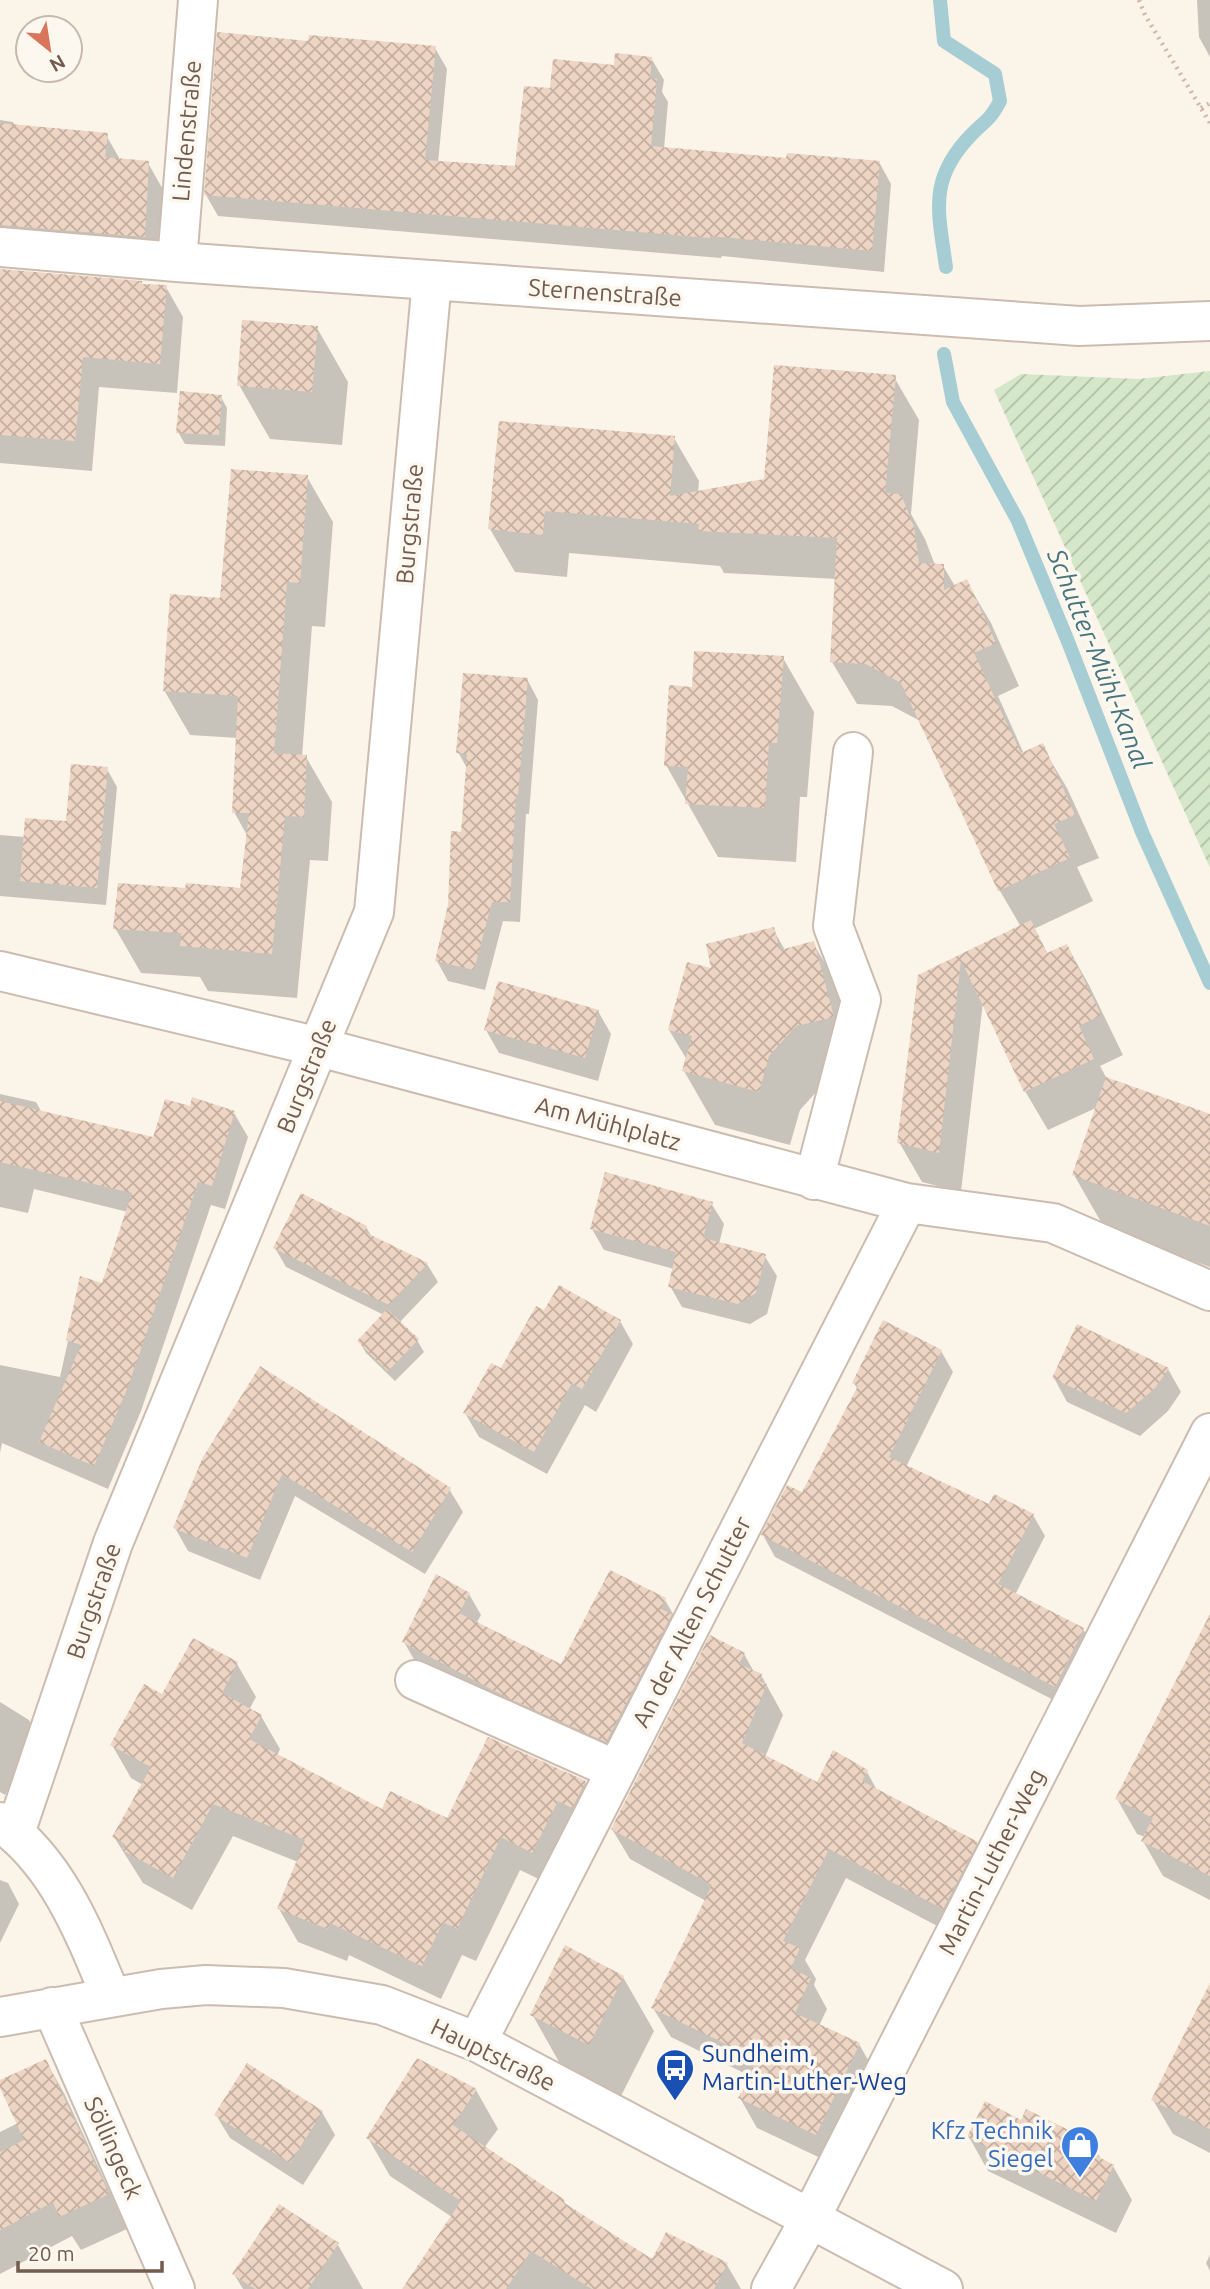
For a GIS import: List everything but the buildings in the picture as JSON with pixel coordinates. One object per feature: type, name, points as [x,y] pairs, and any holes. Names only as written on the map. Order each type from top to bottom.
[{"type":"street","name":"Lindenstraße","points":[[177,262],[198,0]]},
{"type":"street","name":"Sternenstraße","points":[[0,247],[432,281],[1079,326],[1210,321]]},
{"type":"street","name":"Burgstraße","points":[[8,1827],[113,1543],[374,912],[432,281]]},
{"type":"street","points":[[814,1180],[861,1000],[833,926],[853,752]]},
{"type":"street","name":"Am Mühlplatz","points":[[0,971],[319,1047],[907,1203],[1053,1223],[1210,1291]]},
{"type":"street","name":"An der Alten Schutter","points":[[477,2042],[907,1203]]},
{"type":"street","name":"Martin-Luther-Weg","points":[[771,2289],[810,2219],[1210,1433]]},
{"type":"street","points":[[415,1680],[616,1770]]},
{"type":"street","points":[[8,1827],[52,1877],[78,1920],[111,1997]]},
{"type":"street","name":"Hauptstraße","points":[[0,2017],[161,1989],[206,1985],[284,1988],[382,2005],[477,2042],[943,2289]]},
{"type":"street","name":"Söllingeck","points":[[52,2007],[175,2289]]},
{"type":"path","points":[[1139,0],[1145,15],[1210,123]]},
{"type":"path","points":[[1201,108],[1210,103]]},
{"type":"green space","points":[[1210,371],[1210,868],[994,390],[1021,374],[1139,379]]},
{"type":"waterway","name":"Schutter-Mühl-Kanal","points":[[940,0],[944,41],[995,74],[1000,101],[990,116],[958,150],[942,181],[939,212],[946,267]]},
{"type":"waterway","name":"Schutter-Mühl-Kanal","points":[[944,354],[953,402],[1018,521],[1142,832],[1210,983]]},
{"type":"place","name":"Sundheim, Martin-Luther-Weg","points":[[675,2102]]},
{"type":"place","name":"Kfz Technik Siegel","points":[[1080,2179]]}]
